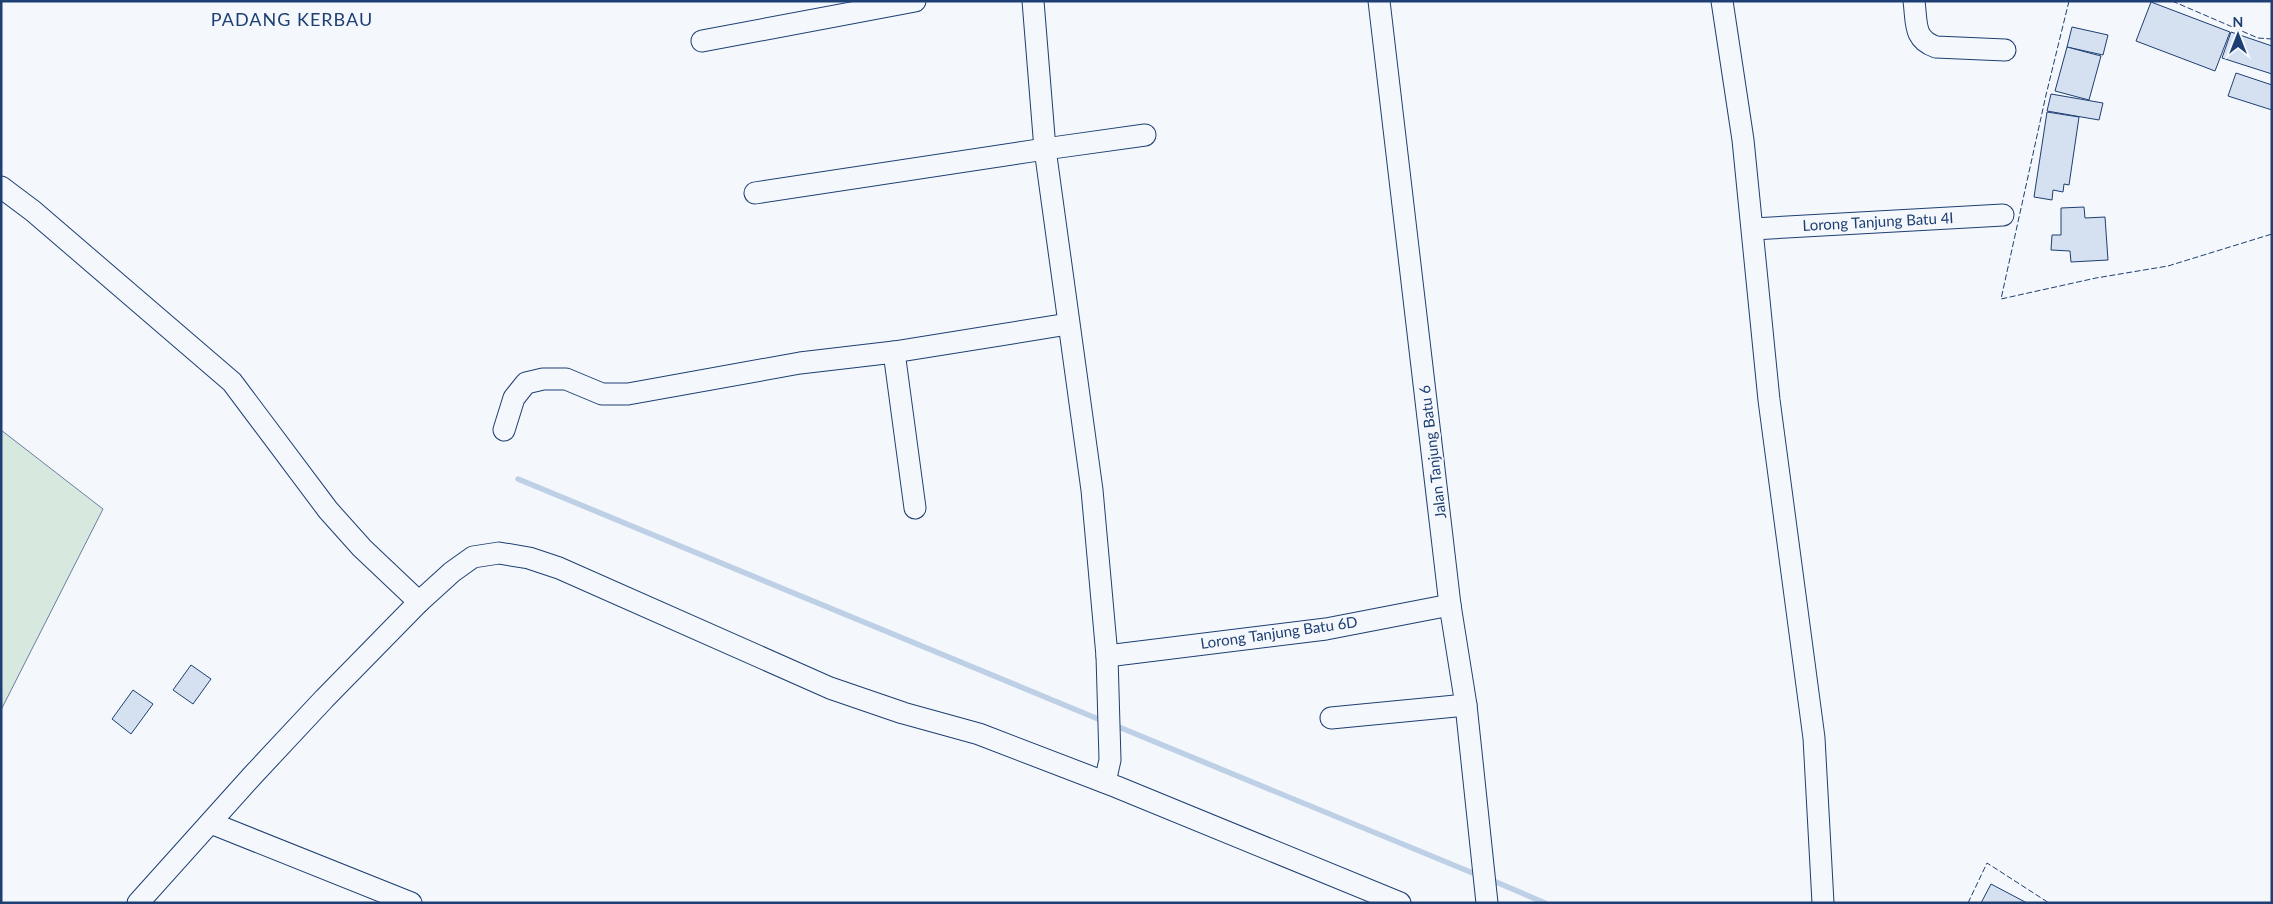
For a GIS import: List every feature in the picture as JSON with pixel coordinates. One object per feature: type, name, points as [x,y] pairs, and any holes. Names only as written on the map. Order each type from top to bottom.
[{"type":"street","points":[[702,41],[915,1]]},
{"type":"street","points":[[1033,1],[1045,149],[1092,490],[1107,656],[1110,760],[1105,782]]},
{"type":"street","name":"Jalan Tanjung Batu 6","points":[[1379,1],[1450,605],[1466,705],[1487,903]]},
{"type":"street","points":[[1722,1],[1743,140],[1769,400],[1814,738],[1823,903]]},
{"type":"street","points":[[1914,1],[1919,36],[1926,43],[1936,47],[2005,50]]},
{"type":"street","points":[[756,193],[1045,149],[1145,136]]},
{"type":"street","points":[[1,187],[33,211],[232,382],[328,510],[362,548],[419,602]]},
{"type":"street","name":"Lorong Tanjung Batu 4I","points":[[1753,229],[2003,214]]},
{"type":"street","points":[[504,430],[514,398],[526,383],[542,379],[566,379],[602,394],[628,394],[800,363],[894,352],[1068,324]]},
{"type":"street","points":[[894,352],[915,508]]},
{"type":"street","points":[[138,903],[253,775],[419,602],[452,572],[473,557],[499,553],[529,558],[581,577],[830,688],[903,713],[979,734],[1105,782],[1400,903]]},
{"type":"street","name":"Lorong Tanjung Batu 6D","points":[[1107,656],[1326,629],[1450,605]]},
{"type":"street","points":[[1331,718],[1466,705]]},
{"type":"street","points":[[211,823],[411,903]]},
{"type":"shaded area","points":[[1,430],[103,509],[1,710]]},
{"type":"building","points":[[2151,2],[2230,32],[2215,71],[2136,41]]},
{"type":"building","points":[[2072,27],[2108,35],[2103,55],[2067,47]]},
{"type":"building","points":[[2231,32],[2272,46],[2272,74],[2222,58]]},
{"type":"building","points":[[2067,47],[2101,56],[2089,100],[2055,91]]},
{"type":"building","points":[[2236,73],[2272,85],[2272,110],[2228,96]]},
{"type":"building","points":[[2051,94],[2103,103],[2099,120],[2047,111]]},
{"type":"building","points":[[2047,112],[2079,117],[2069,185],[2064,184],[2063,192],[2053,190],[2052,200],[2034,197]]},
{"type":"building","points":[[2084,207],[2085,218],[2105,217],[2108,260],[2071,262],[2070,251],[2051,250],[2052,235],[2061,235],[2061,208]]},
{"type":"building","points":[[191,665],[211,679],[193,704],[173,690]]},
{"type":"building","points":[[133,690],[153,704],[131,734],[112,719]]},
{"type":"building","points":[[1991,884],[2027,903],[1981,903]]},
{"type":"waterway","points":[[518,479],[1103,721]]},
{"type":"waterway","points":[[1114,725],[1480,876]]},
{"type":"waterway","points":[[1489,879],[1545,903]]},
{"type":"fence","points":[[2069,1],[2046,95],[2001,299],[2096,278],[2168,266],[2272,234]]},
{"type":"fence","points":[[2172,1],[2258,38],[2272,39]]},
{"type":"fence","points":[[1968,903],[1987,863],[2049,903]]},
{"type":"district","name":"PADANG KERBAU","points":[[292,20]]}]
